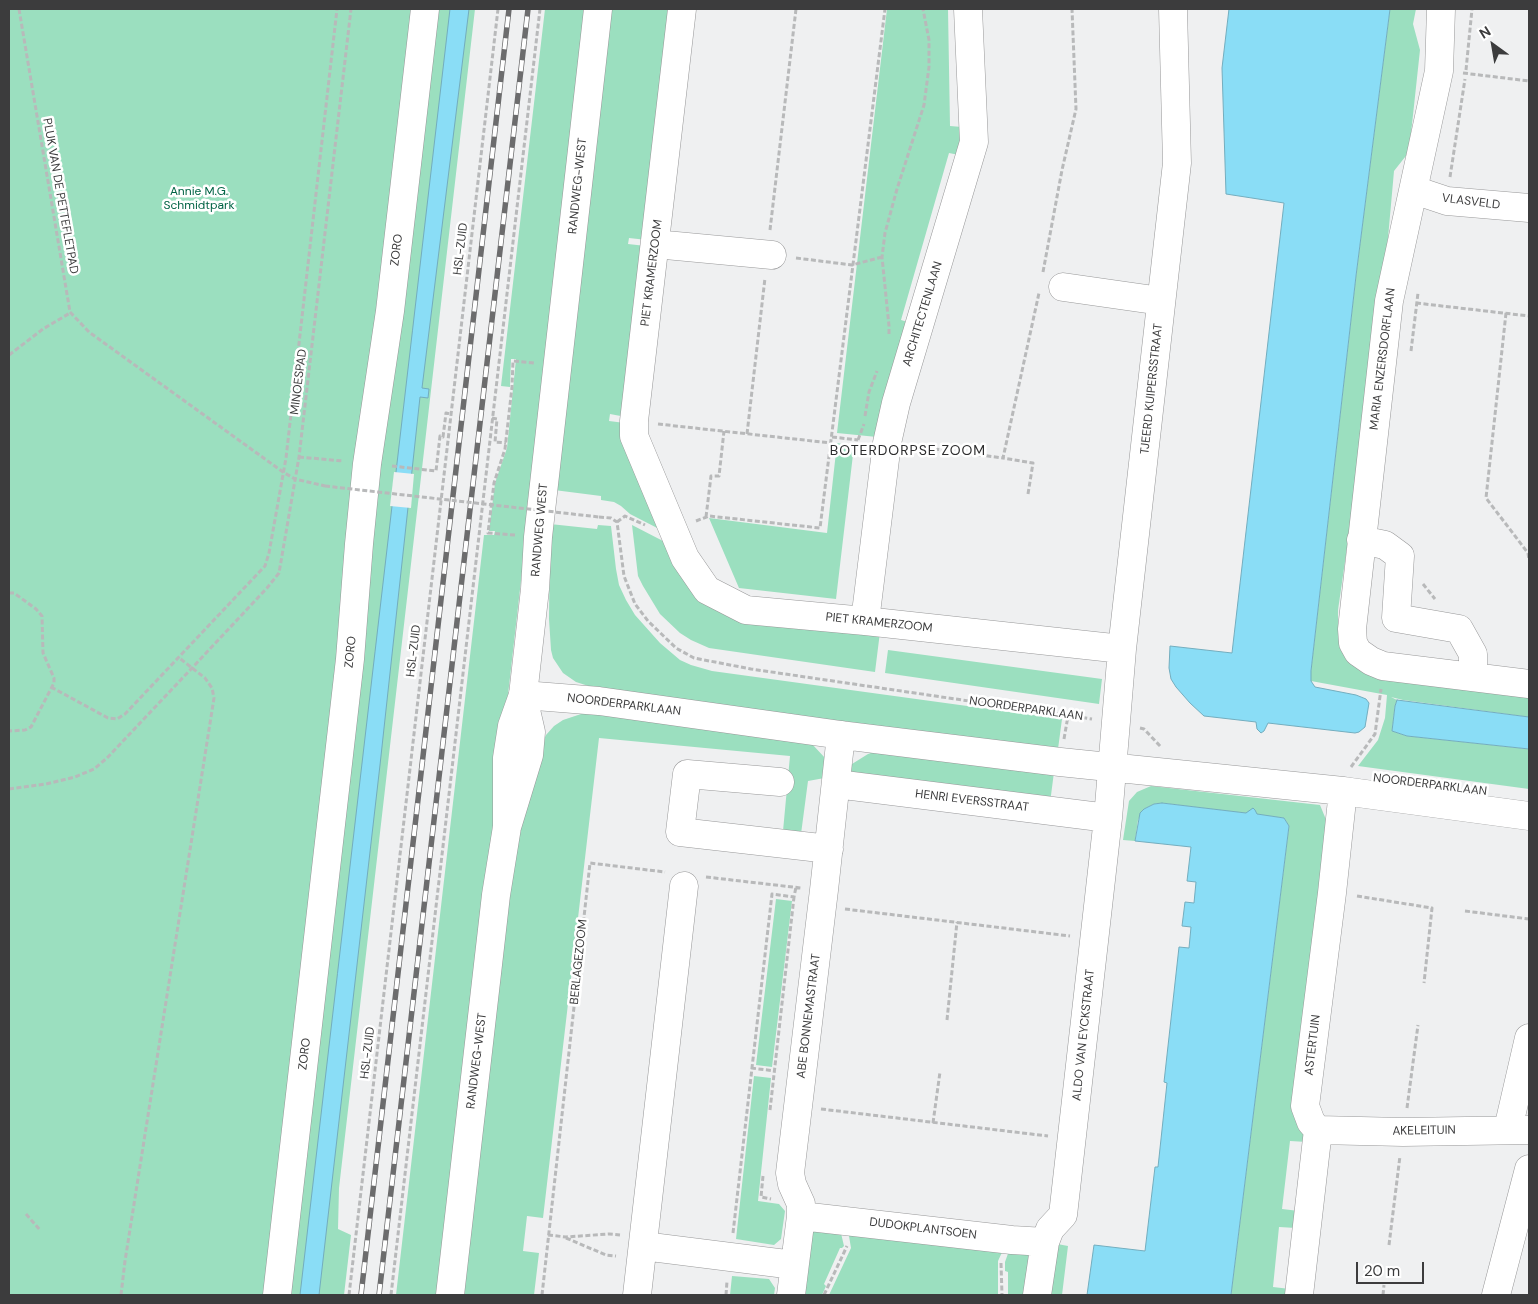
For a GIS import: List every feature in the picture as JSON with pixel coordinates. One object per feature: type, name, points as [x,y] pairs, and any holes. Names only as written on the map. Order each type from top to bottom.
[{"type":"street","name":"ZORO","points":[[277,1295],[350,659],[367,464],[390,311],[425,9]]},
{"type":"street","name":"RANDWEG-WEST","points":[[558,364],[598,9]]},
{"type":"street","name":"PIET KRAMERZOOM","points":[[682,9],[634,421],[634,436],[685,558],[707,590],[746,610],[1122,649]]},
{"type":"street","name":"ARCHITECTENLAAN","points":[[865,621],[887,443],[896,403],[974,142],[968,9]]},
{"type":"street","name":"TJEERD KUIPERSSTRAAT","points":[[1112,768],[1122,649],[1177,163],[1173,9]]},
{"type":"street","name":"MARIA ENZERSDORFLAAN","points":[[1441,9],[1439,71],[1389,301],[1352,629],[1354,643],[1358,652],[1371,662],[1383,666],[1473,677]]},
{"type":"street","name":"VLASVELD","points":[[1414,190],[1447,201],[1529,208]]},
{"type":"street","points":[[655,244],[770,254]]},
{"type":"street","points":[[1048,284],[1161,301]]},
{"type":"street","name":"RANDWEG WEST","points":[[507,827],[507,758],[512,726],[522,695],[558,364]]},
{"type":"street","points":[[1361,540],[1385,545],[1400,556],[1396,618],[1459,629],[1473,654],[1473,677],[1529,684]]},
{"type":"street","name":"NOORDERPARKLAAN","points":[[522,695],[599,701],[841,735],[1112,768],[1345,782],[1529,816]]},
{"type":"street","name":"ABE BONNEMASTRAAT","points":[[791,1295],[801,1204],[790,1180],[841,735]]},
{"type":"street","name":"ALDO VAN EYCKSTRAAT","points":[[1037,1295],[1045,1242],[1050,1229],[1063,1215],[1112,768]]},
{"type":"street","points":[[780,782],[687,774],[680,832],[829,849]]},
{"type":"street","name":"ASTERTUIN","points":[[1318,1130],[1311,1122],[1305,1106],[1345,782]]},
{"type":"street","name":"HENRI EVERSSTRAAT","points":[[836,784],[1108,818]]},
{"type":"street","name":"RANDWEG-WEST","points":[[450,1295],[496,895],[507,827]]},
{"type":"street","points":[[637,1295],[686,878]]},
{"type":"street","points":[[1519,1130],[1529,1038]]},
{"type":"street","points":[[1299,1295],[1318,1130]]},
{"type":"street","name":"AKELEITUIN","points":[[1318,1130],[1403,1132],[1519,1130]]},
{"type":"street","points":[[1496,1295],[1529,1169]]},
{"type":"street","name":"DUDOKPLANTSOEN","points":[[801,1216],[1012,1240],[1045,1242]]},
{"type":"street","points":[[642,1246],[794,1265]]},
{"type":"path","name":"PLUK VAN DE PETTEFLETPAD","points":[[19,9],[70,312]]},
{"type":"path","points":[[51,687],[108,718],[117,719],[125,714],[265,566],[286,458],[337,9]]},
{"type":"path","name":"MINOESPAD","points":[[9,789],[76,777],[94,769],[107,758],[192,668],[267,588],[279,572],[299,457],[352,9]]},
{"type":"path","name":"HSL-ZUID","points":[[349,1295],[498,9]]},
{"type":"path","points":[[391,1295],[540,9]]},
{"type":"path","points":[[747,434],[770,254],[796,9]]},
{"type":"path","points":[[674,531],[709,516],[820,528],[885,9]]},
{"type":"path","points":[[889,339],[882,257],[885,233],[897,189],[924,105],[929,67],[929,40],[923,9]]},
{"type":"path","points":[[1003,458],[1048,284],[1062,170],[1076,109],[1072,9]]},
{"type":"path","points":[[1447,201],[1466,74],[1472,9]]},
{"type":"path","points":[[1439,71],[1529,81]]},
{"type":"path","points":[[770,254],[852,265],[882,257]]},
{"type":"path","points":[[1411,351],[1418,293]]},
{"type":"path","points":[[1389,301],[1529,316]]},
{"type":"path","points":[[9,355],[43,329],[70,312],[89,332],[294,479],[325,486],[599,516],[611,518],[617,522],[625,516],[632,519]]},
{"type":"path","points":[[1506,314],[1486,498],[1528,552],[1529,560]]},
{"type":"path","points":[[538,537],[488,533],[494,483],[506,443],[513,361],[558,364]]},
{"type":"path","points":[[832,437],[857,440],[864,424],[869,392],[879,366]]},
{"type":"path","points":[[388,466],[436,471],[440,436],[443,437],[446,413],[451,414]]},
{"type":"path","points":[[492,418],[497,419],[495,442],[506,443]]},
{"type":"path","points":[[634,421],[831,443]]},
{"type":"path","points":[[706,517],[711,476],[719,476],[724,432]]},
{"type":"path","points":[[887,443],[1033,463],[1028,494]]},
{"type":"path","points":[[299,457],[349,462]]},
{"type":"path","name":"NOORDERPARKLAAN","points":[[617,522],[624,576],[635,604],[654,628],[676,648],[694,658],[750,669],[1116,722],[1144,729],[1163,750]]},
{"type":"path","points":[[1400,556],[1435,600]]},
{"type":"path","points":[[9,593],[14,593],[36,609],[42,616],[43,652],[54,678],[54,683],[31,726],[26,730],[9,731]]},
{"type":"path","points":[[121,1295],[214,698],[212,688],[205,678],[178,657]]},
{"type":"path","points":[[1345,782],[1375,734],[1381,690]]},
{"type":"path","name":"BERLAGEZOOM","points":[[542,1295],[590,863],[686,878],[796,888],[823,898],[957,922],[1094,939]]},
{"type":"path","points":[[726,1295],[772,894],[794,897],[796,888]]},
{"type":"path","points":[[1332,893],[1432,908],[1424,983]]},
{"type":"path","points":[[1466,911],[1529,919]]},
{"type":"path","points":[[947,1020],[957,922]]},
{"type":"path","points":[[751,1068],[771,1071]]},
{"type":"path","points":[[933,1123],[940,1072]]},
{"type":"path","points":[[798,1107],[1072,1139]]},
{"type":"path","points":[[26,1214],[40,1230]]},
{"type":"path","points":[[824,1295],[848,1247],[842,1220]]},
{"type":"path","points":[[548,1235],[566,1237],[609,1234]]},
{"type":"path","points":[[566,1237],[606,1255]]},
{"type":"path","points":[[1002,1295],[1001,1261],[1012,1240]]},
{"type":"path","points":[[1382,1295],[1384,1284]]},
{"type":"green space","name":"Annie M.G. Schmidtpark","points":[[9,9],[412,9],[264,1295],[9,1295]]},
{"type":"green space","points":[[437,9],[475,9],[339,1188],[338,1229],[351,1235],[344,1295],[289,1295],[362,666],[376,507],[386,422],[398,347]]},
{"type":"green space","points":[[545,9],[586,9],[499,774],[438,1295],[396,1295],[484,535],[494,535],[495,531],[489,531],[495,483],[507,448],[516,359],[511,359],[510,387],[501,386]]},
{"type":"green space","points":[[609,9],[673,9],[647,240],[629,238],[628,244],[646,246],[626,417],[610,414],[609,421],[625,423],[665,532],[630,514],[614,502],[601,500],[601,496],[554,490]]},
{"type":"green space","points":[[887,9],[948,9],[950,126],[962,127],[959,155],[949,153],[901,320],[911,323],[877,437],[837,433]]},
{"type":"green space","points":[[1390,9],[1416,9],[1413,24],[1420,50],[1409,152],[1394,171],[1388,238],[1364,430],[1338,610],[1338,631],[1344,643],[1529,691],[1529,717],[1391,697],[1397,700],[1392,731],[1407,736],[1529,749],[1529,789],[1358,766],[1378,740],[1385,718],[1387,695],[1311,681],[1356,276]]},
{"type":"green space","points":[[837,443],[854,446],[836,599],[739,588],[709,518],[827,533]]},
{"type":"green space","points":[[550,524],[597,529],[598,525],[611,526],[619,585],[626,600],[635,615],[660,643],[680,660],[691,665],[712,671],[1062,719],[1058,749],[601,690],[576,682],[563,673],[553,658],[551,650],[549,619]]},
{"type":"green space","points":[[632,525],[663,541],[669,555],[692,586],[880,632],[875,672],[709,648],[691,640],[680,633],[660,614],[643,586],[638,576]]},
{"type":"green space","points":[[888,650],[1102,679],[1099,704],[885,673]]},
{"type":"green space","points":[[581,714],[595,714],[812,744],[826,759],[830,777],[808,781],[801,834],[783,831],[790,756],[599,738],[543,1218],[527,1216],[523,1251],[539,1253],[534,1295],[461,1295],[504,925],[518,839],[536,756],[546,735],[563,720]]},
{"type":"green space","points":[[879,750],[1054,772],[1050,803],[847,779],[852,764],[868,754]]},
{"type":"green space","points":[[1151,786],[1320,805],[1327,822],[1307,1142],[1290,1141],[1282,1209],[1299,1211],[1296,1228],[1279,1227],[1273,1287],[1290,1289],[1289,1295],[1231,1295],[1289,826],[1284,818],[1162,803],[1154,804],[1144,809],[1138,820],[1135,841],[1123,840],[1129,801],[1137,792]]},
{"type":"green space","points":[[776,899],[792,901],[772,1067],[756,1065]]},
{"type":"green space","points":[[754,1076],[771,1078],[758,1201],[779,1204],[785,1211],[781,1239],[774,1245],[736,1239]]},
{"type":"green space","points":[[811,1226],[840,1229],[844,1246],[840,1248],[824,1284],[826,1286],[822,1295],[803,1295]]},
{"type":"green space","points":[[848,1230],[1004,1248],[998,1261],[998,1295],[829,1295],[851,1248]]},
{"type":"green space","points":[[1052,1243],[1068,1246],[1062,1295],[1045,1295]]},
{"type":"green space","points":[[1010,1248],[1031,1251],[1026,1295],[1008,1295],[1008,1272],[1005,1271],[1005,1262]]},
{"type":"green space","points":[[732,1276],[769,1279],[775,1288],[774,1295],[730,1295]]},
{"type":"water","points":[[450,9],[469,9],[422,388],[429,389],[428,398],[420,397],[319,1295],[300,1295]]},
{"type":"water","points":[[1229,9],[1390,9],[1356,276],[1311,671],[1311,681],[1315,687],[1356,695],[1366,699],[1369,703],[1365,727],[1355,733],[1268,723],[1261,733],[1257,729],[1256,722],[1204,716],[1176,687],[1171,679],[1169,668],[1170,646],[1232,653],[1284,203],[1226,194],[1222,68]]},
{"type":"water","points":[[1397,700],[1529,717],[1529,749],[1407,736],[1392,731]]},
{"type":"water","points":[[1162,803],[1246,813],[1253,808],[1257,814],[1284,818],[1289,826],[1231,1295],[1087,1295],[1094,1245],[1145,1251],[1155,1167],[1158,1167],[1167,1083],[1164,1082],[1179,947],[1189,948],[1191,927],[1182,926],[1185,902],[1194,903],[1196,882],[1187,881],[1191,847],[1135,841],[1140,813],[1154,804]]},
{"type":"pier","points":[[394,472],[414,474],[411,508],[390,506]]},
{"type":"railway","points":[[361,1295],[509,9]]},
{"type":"railway","points":[[379,1295],[528,9]]},
{"type":"district","name":"BOTERDORPSE ZOOM","points":[[908,451]]}]
